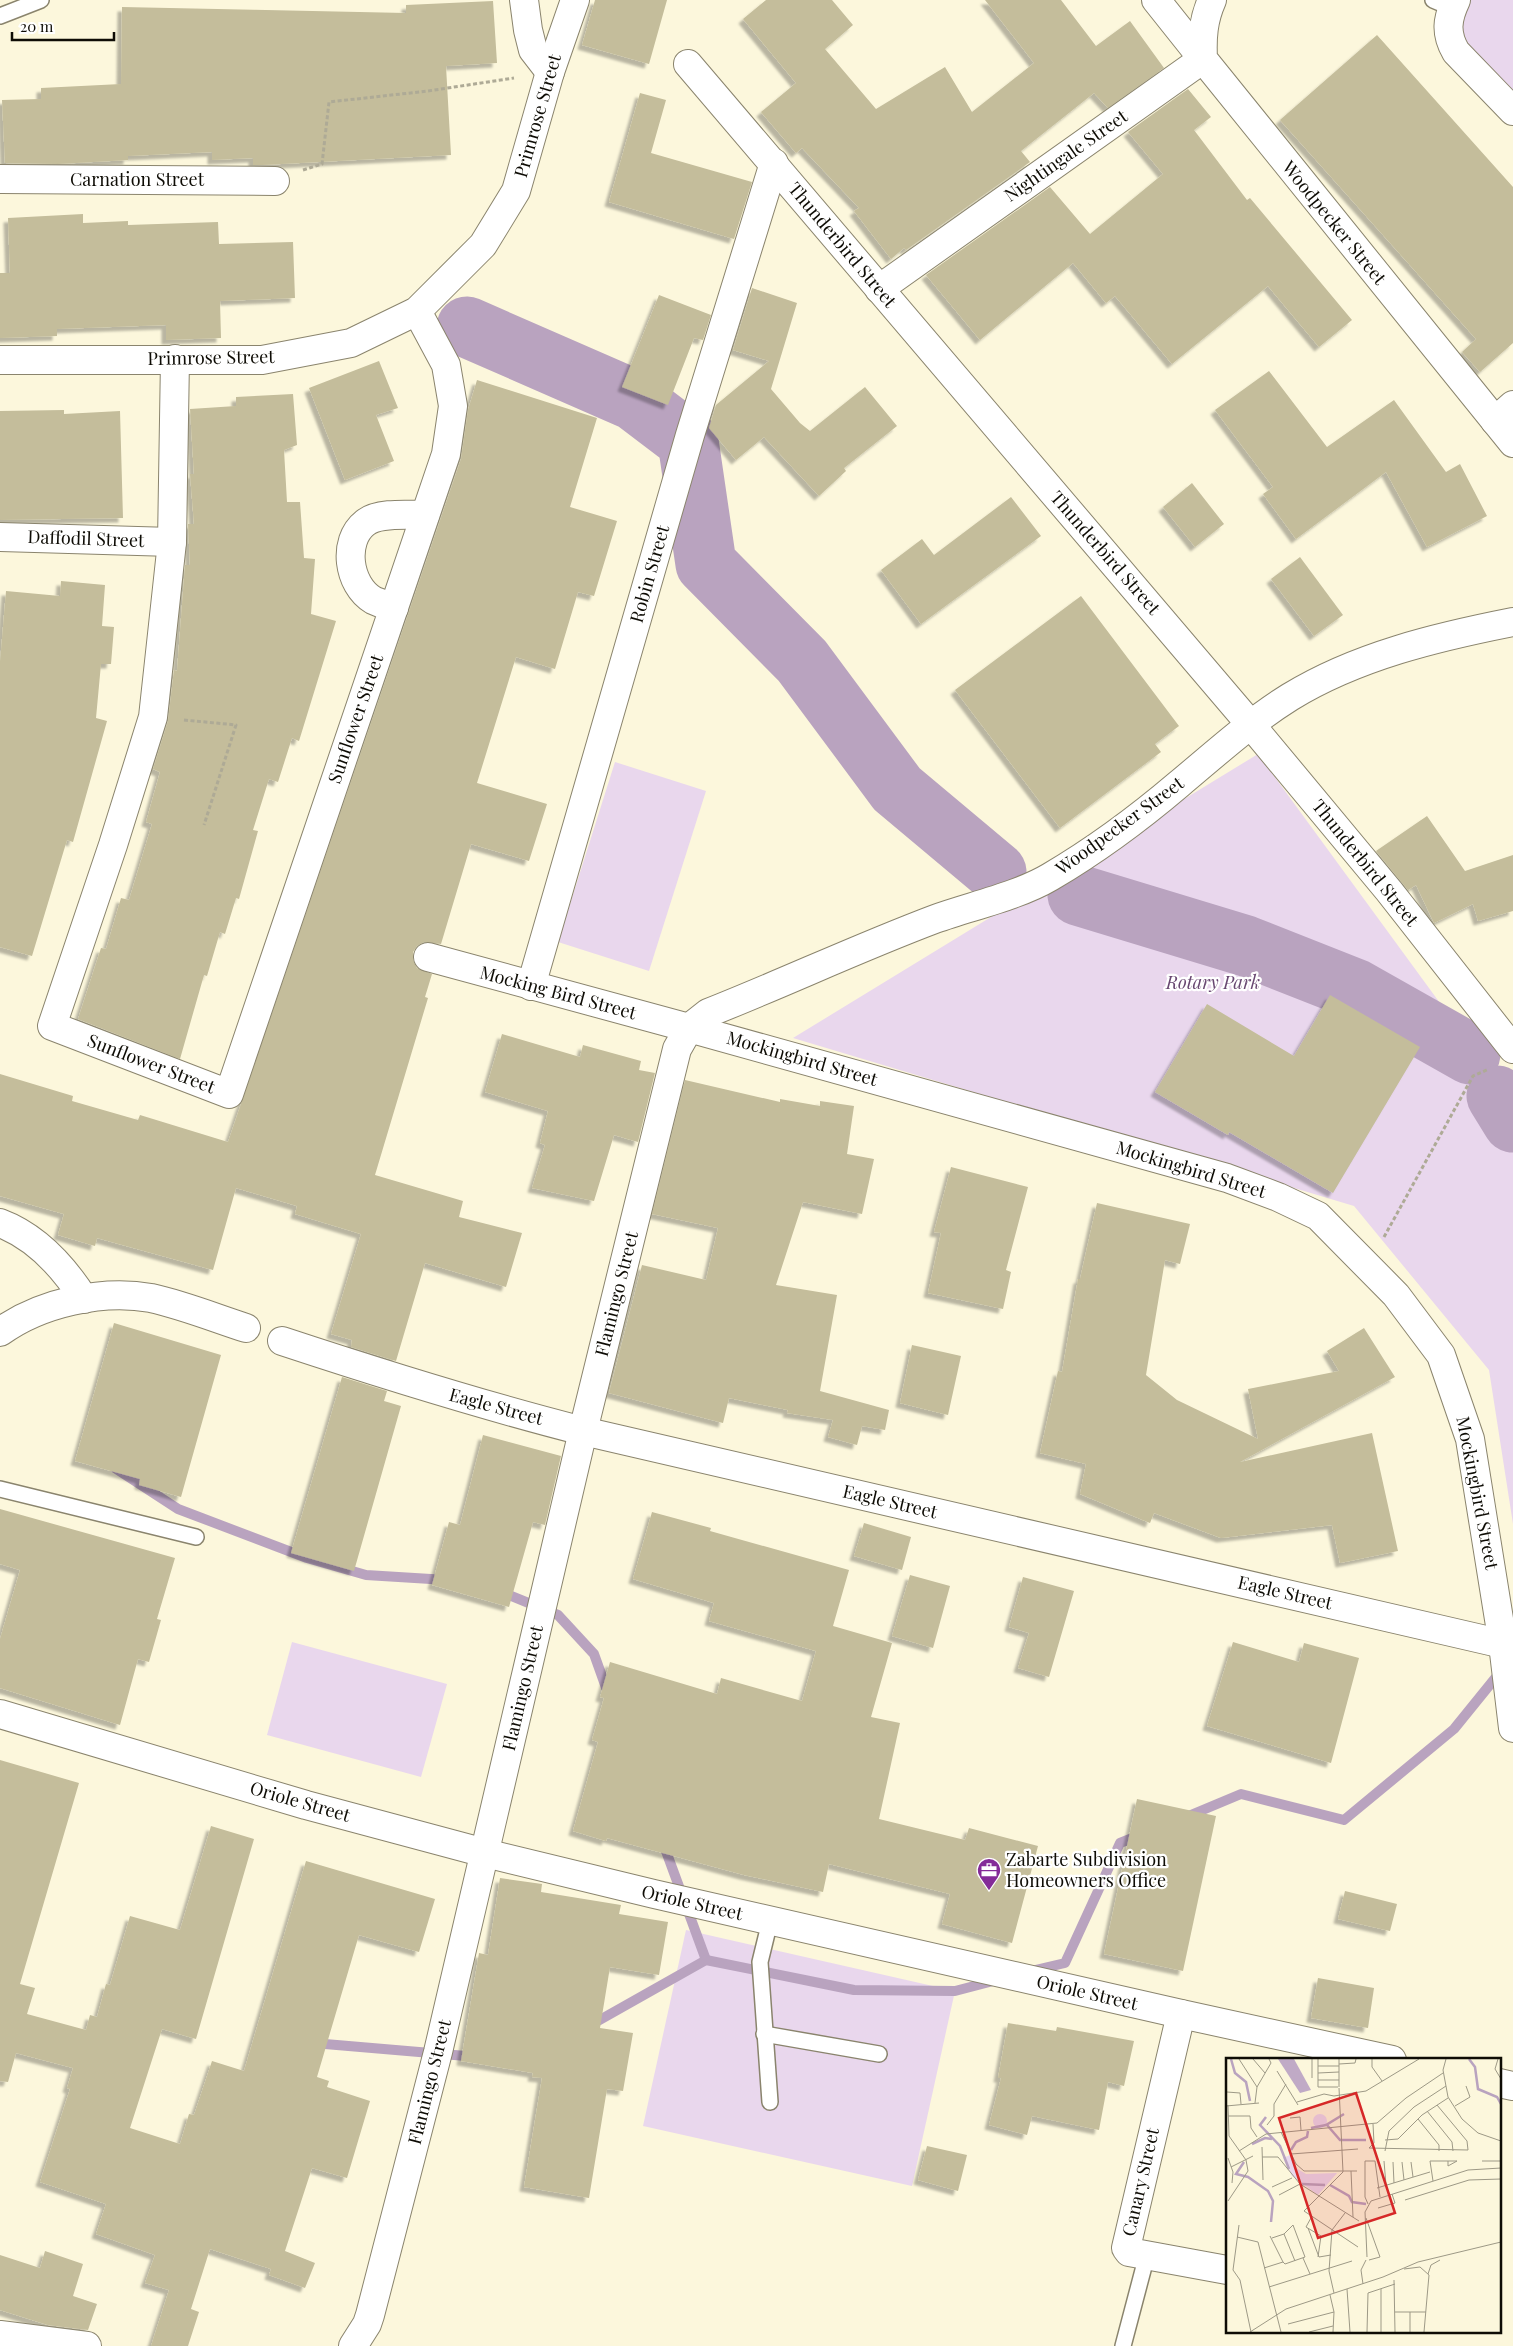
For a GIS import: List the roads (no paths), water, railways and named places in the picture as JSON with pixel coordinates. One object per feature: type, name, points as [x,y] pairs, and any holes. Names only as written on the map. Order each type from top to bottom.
[{"type":"street","points":[[524,0],[533,50],[550,72]]},
{"type":"street","name":"Primrose Street","points":[[0,360],[262,360],[351,343],[417,311],[483,245],[516,191],[550,72],[575,0]]},
{"type":"street","name":"Woodpecker Street","points":[[1156,0],[1203,59],[1504,413],[1513,444]]},
{"type":"street","points":[[1203,59],[1203,28],[1205,15],[1212,0]]},
{"type":"street","points":[[1447,3],[1447,25],[1450,40],[1456,52],[1513,111]]},
{"type":"street","name":"Nightingale Street","points":[[878,289],[1203,59]]},
{"type":"street","name":"Thunderbird Street","points":[[688,64],[774,163],[1247,728],[1389,891],[1505,1057]]},
{"type":"street","name":"Robin Street","points":[[532,986],[690,434],[774,163]]},
{"type":"street","name":"Carnation Street","points":[[0,179],[275,181]]},
{"type":"street","name":"Sunflower Street","points":[[175,359],[172,542],[153,717],[52,1026],[229,1094],[446,454],[452,406],[446,365],[417,311]]},
{"type":"street","points":[[394,608],[371,599],[358,585],[350,558],[352,541],[366,522],[392,515],[425,515]]},
{"type":"street","name":"Daffodil Street","points":[[0,537],[172,542]]},
{"type":"street","name":"Woodpecker Street","points":[[689,1028],[708,1013],[876,942],[1047,879],[1094,850],[1132,822],[1180,784],[1216,752],[1290,697],[1347,668],[1424,642],[1513,622]]},
{"type":"street","name":"Mocking Bird Street","points":[[428,957],[689,1028]]},
{"type":"street","name":"Mockingbird Street","points":[[689,1028],[1227,1178],[1278,1197],[1318,1216],[1396,1295],[1441,1355],[1455,1391],[1470,1439],[1503,1644],[1513,1728]]},
{"type":"street","name":"Flamingo Street","points":[[353,2346],[367,2324],[370,2315],[438,2052],[583,1431],[677,1049],[689,1028]]},
{"type":"street","points":[[0,1223],[41,1246],[67,1273],[84,1298]]},
{"type":"street","points":[[0,1332],[15,1321],[49,1308],[84,1298],[118,1296],[149,1298],[180,1306],[246,1328]]},
{"type":"street","name":"Eagle Street","points":[[282,1341],[399,1380],[498,1409],[583,1431],[1503,1644]]},
{"type":"street","name":"Oriole Street","points":[[0,1714],[306,1805],[484,1853],[770,1921],[1383,2058]]},
{"type":"street","name":"Canary Street","points":[[1181,2014],[1125,2246],[1129,2252],[1226,2270]]},
{"type":"street","points":[[1500,2083],[1513,2086]]},
{"type":"street","points":[[0,2335],[87,2346]]},
{"type":"lane","points":[[0,16],[41,0]]},
{"type":"lane","points":[[0,1489],[196,1537]]},
{"type":"lane","points":[[770,1921],[760,1962],[770,2102]]},
{"type":"lane","points":[[764,2034],[880,2054]]},
{"type":"lane","points":[[1123,2346],[1147,2255]]},
{"type":"waterway","points":[[467,327],[634,400],[688,441],[706,564],[802,661],[897,789],[996,872]]},
{"type":"waterway","points":[[1078,895],[1246,946],[1355,989],[1470,1054]]},
{"type":"waterway","points":[[1497,1096],[1513,1122]]},
{"type":"waterway","points":[[115,1468],[178,1509],[307,1558],[366,1575],[447,1580]]},
{"type":"waterway","points":[[499,1591],[558,1615],[594,1654],[608,1693]]},
{"type":"waterway","points":[[1186,1817],[1241,1794],[1344,1820],[1454,1729],[1501,1671]]},
{"type":"waterway","points":[[1031,1971],[1065,1963],[1120,1843],[1140,1835]]},
{"type":"waterway","points":[[663,1843],[706,1960]]},
{"type":"waterway","points":[[589,2026],[706,1960],[854,1990],[955,1991],[997,1980]]},
{"type":"waterway","points":[[325,2044],[466,2056],[475,2054]]},
{"type":"place","name":"Zabarte Subdivision Homeowners Office","points":[[989,1891]]},
{"type":"park label","name":"Rotary Park","points":[[1213,983]]}]
